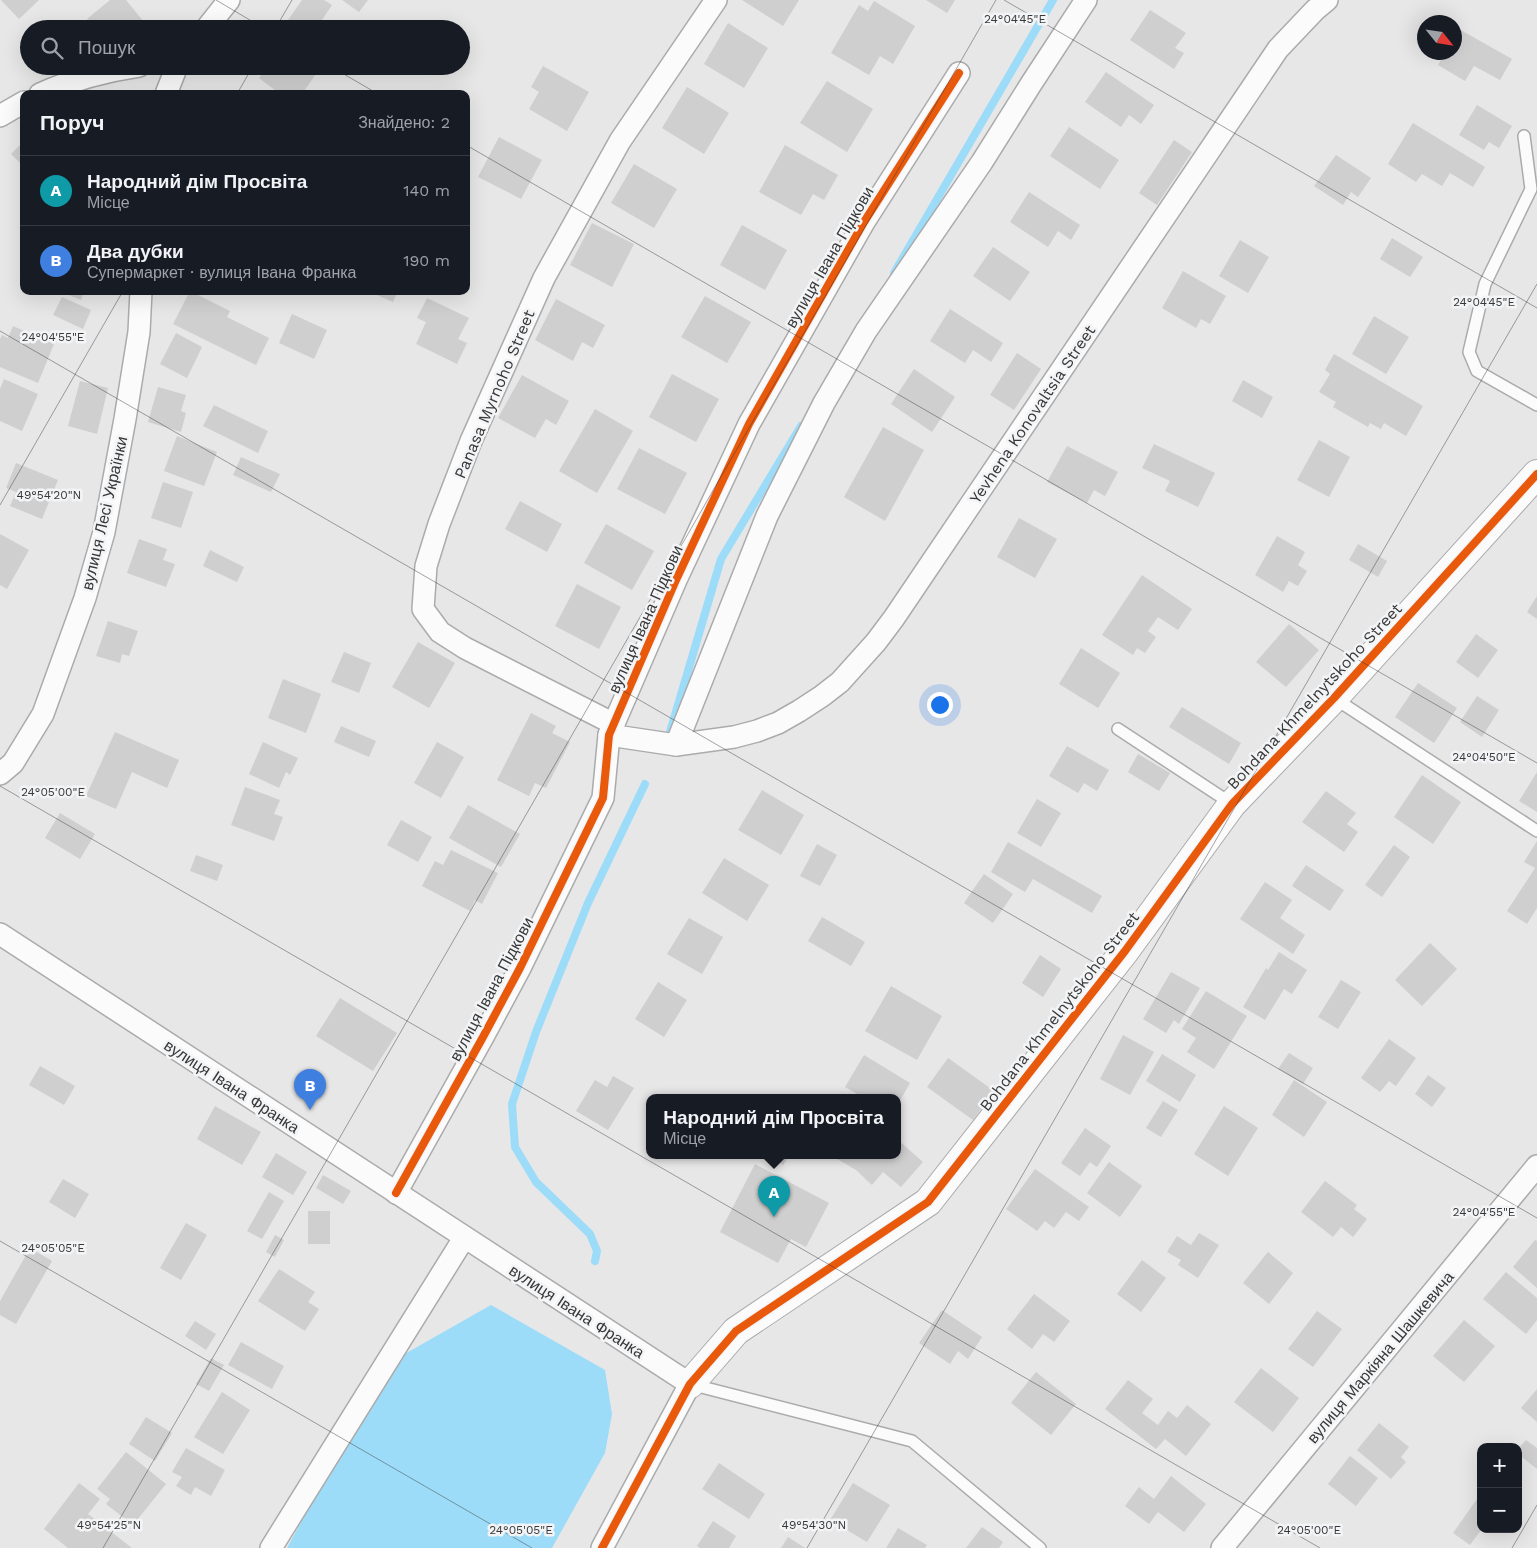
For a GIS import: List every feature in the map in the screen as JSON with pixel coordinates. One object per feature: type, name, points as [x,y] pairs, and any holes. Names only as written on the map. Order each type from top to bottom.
[{"type":"street","points":[[213,20],[229,0]]},
{"type":"street","name":"Panasa Myrnoho Street","points":[[611,730],[440,632],[423,608],[426,566],[439,524],[471,441],[544,278],[620,141],[716,0]]},
{"type":"street","points":[[611,730],[676,745],[767,516],[824,403],[866,332],[982,162],[1086,0]]},
{"type":"street","name":"Yevhena Konovaltsia Street","points":[[676,745],[734,738],[778,723],[822,696],[840,682],[858,662],[894,618],[1278,49],[1327,0]]},
{"type":"street","name":"вулиця Івана Підкови","points":[[396,1193],[520,968],[603,798],[611,730],[676,580],[749,424],[864,222],[959,73]]},
{"type":"street","points":[[49,90],[92,75]]},
{"type":"street","points":[[168,90],[173,75]]},
{"type":"street","points":[[0,116],[20,104]]},
{"type":"street","name":"вулиця Лесі Українки","points":[[0,774],[13,763],[43,714],[85,598],[104,532],[125,419],[139,332],[141,295]]},
{"type":"street","name":"Bohdana Khmelnytskoho Street","points":[[602,1548],[690,1384],[736,1330],[928,1202],[1125,951],[1232,804],[1334,698],[1537,474]]},
{"type":"street","name":"вулиця Івана Франка","points":[[0,934],[690,1384]]},
{"type":"street","name":"вулиця Маркіяна Шашкевича","points":[[1222,1548],[1537,1166]]},
{"type":"street","points":[[271,1548],[464,1238]]},
{"type":"lane","points":[[1524,136],[1531,189],[1485,284],[1469,352],[1477,371],[1537,405]]},
{"type":"lane","points":[[1334,698],[1537,831]]},
{"type":"lane","points":[[1118,728],[1232,804]]},
{"type":"lane","points":[[690,1384],[912,1441],[1040,1548]]},
{"type":"water","points":[[491,1305],[605,1370],[612,1414],[605,1453],[552,1548],[287,1548],[387,1364]]},
{"type":"building","points":[[1,0],[39,0],[19,19]]},
{"type":"building","points":[[110,0],[126,0],[142,20],[88,20]]},
{"type":"building","points":[[302,0],[324,0],[332,5],[322,20],[288,20]]},
{"type":"building","points":[[342,0],[368,0],[359,12]]},
{"type":"building","points":[[742,0],[799,0],[783,26]]},
{"type":"building","points":[[926,0],[955,0],[947,13]]},
{"type":"building","points":[[874,1],[915,26],[893,64],[880,56],[869,75],[831,53],[859,5],[868,11]]},
{"type":"building","points":[[1150,10],[1186,33],[1175,48],[1184,53],[1174,69],[1130,40]]},
{"type":"building","points":[[728,23],[768,48],[744,88],[704,64]]},
{"type":"building","points":[[1462,31],[1512,59],[1500,80],[1474,66],[1465,81],[1438,65],[1441,60],[1462,60]]},
{"type":"building","points":[[543,66],[589,92],[567,131],[529,109],[539,92],[531,87]]},
{"type":"building","points":[[1106,72],[1154,105],[1141,124],[1129,115],[1121,127],[1085,102]]},
{"type":"building","points":[[261,75],[315,75],[305,90],[275,90],[259,78]]},
{"type":"building","points":[[827,81],[873,109],[847,152],[800,123]]},
{"type":"building","points":[[687,87],[729,113],[704,154],[662,128]]},
{"type":"building","points":[[1477,105],[1512,126],[1499,148],[1489,142],[1484,150],[1459,135]]},
{"type":"building","points":[[1413,123],[1485,167],[1473,187],[1450,173],[1442,186],[1422,174],[1416,182],[1388,164]]},
{"type":"building","points":[[1069,127],[1119,160],[1100,189],[1050,156]]},
{"type":"building","points":[[499,137],[542,160],[521,199],[478,177]]},
{"type":"building","points":[[1174,140],[1192,152],[1157,205],[1139,193]]},
{"type":"building","points":[[20,145],[20,163],[11,154]]},
{"type":"building","points":[[785,145],[838,175],[824,200],[813,194],[801,215],[759,192]]},
{"type":"building","points":[[1336,155],[1371,178],[1358,197],[1351,192],[1343,205],[1314,186]]},
{"type":"building","points":[[634,164],[677,189],[654,228],[611,203]]},
{"type":"building","points":[[1029,192],[1080,225],[1071,240],[1058,231],[1048,247],[1010,222]]},
{"type":"building","points":[[592,223],[634,244],[612,287],[570,265]]},
{"type":"building","points":[[742,225],[787,250],[765,290],[720,265]]},
{"type":"building","points":[[1392,238],[1423,257],[1410,277],[1380,259]]},
{"type":"building","points":[[1240,240],[1269,257],[1248,293],[1219,276]]},
{"type":"building","points":[[993,247],[1030,272],[1010,301],[973,276]]},
{"type":"building","points":[[1183,271],[1226,296],[1210,324],[1201,319],[1196,328],[1162,308]]},
{"type":"building","points":[[69,295],[83,295],[81,300]]},
{"type":"building","points":[[188,295],[198,295],[230,311],[227,317],[269,338],[256,365],[173,324]]},
{"type":"building","points":[[377,295],[396,295],[393,302]]},
{"type":"building","points":[[705,296],[751,322],[727,363],[681,337]]},
{"type":"building","points":[[62,297],[91,310],[83,329],[53,315]]},
{"type":"building","points":[[427,298],[469,318],[458,339],[467,343],[457,364],[416,344],[426,322],[417,318]]},
{"type":"building","points":[[556,299],[605,325],[593,348],[582,342],[573,361],[535,340]]},
{"type":"building","points":[[950,309],[1003,343],[991,362],[973,350],[965,363],[930,341]]},
{"type":"building","points":[[292,314],[327,330],[314,359],[279,343]]},
{"type":"building","points":[[1374,316],[1409,337],[1386,374],[1352,354]]},
{"type":"building","points":[[13,326],[54,344],[38,383],[0,367],[0,339],[2,335],[8,338]]},
{"type":"building","points":[[176,333],[202,347],[187,378],[160,364]]},
{"type":"building","points":[[1017,353],[1041,369],[1014,410],[990,395]]},
{"type":"building","points":[[1334,354],[1423,406],[1406,436],[1384,423],[1381,429],[1370,423],[1368,427],[1333,407],[1336,402],[1319,392],[1330,374],[1325,370]]},
{"type":"building","points":[[914,369],[955,397],[932,432],[891,404]]},
{"type":"building","points":[[672,374],[719,399],[696,442],[649,417]]},
{"type":"building","points":[[522,375],[569,401],[556,425],[546,419],[535,438],[498,418]]},
{"type":"building","points":[[4,379],[38,394],[22,431],[0,421],[0,389]]},
{"type":"building","points":[[1243,380],[1273,397],[1262,418],[1232,401]]},
{"type":"building","points":[[80,381],[108,388],[97,434],[68,426]]},
{"type":"building","points":[[158,387],[186,395],[181,411],[186,413],[181,432],[148,422]]},
{"type":"building","points":[[214,405],[268,431],[258,453],[203,426]]},
{"type":"building","points":[[595,409],[633,431],[597,493],[559,471]]},
{"type":"building","points":[[883,427],[924,450],[885,521],[844,497]]},
{"type":"building","points":[[177,436],[217,452],[204,486],[164,471]]},
{"type":"building","points":[[1319,440],[1350,457],[1329,497],[1297,480]]},
{"type":"building","points":[[1154,444],[1215,473],[1198,507],[1165,491],[1170,481],[1142,468]]},
{"type":"building","points":[[1067,446],[1118,472],[1105,496],[1094,490],[1087,503],[1047,482]]},
{"type":"building","points":[[639,448],[687,473],[665,514],[617,489]]},
{"type":"building","points":[[241,457],[280,474],[271,492],[233,475]]},
{"type":"building","points":[[16,463],[58,480],[42,519],[10,506],[16,492],[6,488]]},
{"type":"building","points":[[163,482],[193,492],[181,528],[151,518]]},
{"type":"building","points":[[520,501],[562,524],[547,552],[505,529]]},
{"type":"building","points":[[1019,518],[1057,539],[1035,578],[997,557]]},
{"type":"building","points":[[606,524],[654,551],[632,590],[584,563]]},
{"type":"building","points":[[0,534],[29,550],[7,589],[0,585]]},
{"type":"building","points":[[1277,536],[1305,552],[1298,565],[1307,571],[1298,586],[1289,581],[1283,592],[1255,575]]},
{"type":"building","points":[[139,539],[167,549],[163,560],[175,564],[166,587],[127,573]]},
{"type":"building","points":[[1358,544],[1387,561],[1378,577],[1349,560]]},
{"type":"building","points":[[210,550],[244,567],[237,582],[203,566]]},
{"type":"building","points":[[1142,575],[1192,609],[1178,630],[1158,617],[1148,631],[1156,637],[1145,653],[1137,648],[1133,655],[1102,635]]},
{"type":"building","points":[[577,584],[621,607],[599,649],[555,626]]},
{"type":"building","points":[[1537,596],[1537,619],[1527,612]]},
{"type":"building","points":[[108,621],[138,631],[129,656],[122,654],[120,663],[96,656]]},
{"type":"building","points":[[1289,624],[1319,650],[1286,687],[1256,662]]},
{"type":"building","points":[[1476,634],[1498,650],[1478,678],[1456,662]]},
{"type":"building","points":[[418,642],[455,663],[429,708],[392,687]]},
{"type":"building","points":[[1081,648],[1120,673],[1098,708],[1059,684]]},
{"type":"building","points":[[344,652],[371,663],[359,693],[331,682]]},
{"type":"building","points":[[283,679],[321,694],[306,733],[268,718]]},
{"type":"building","points":[[1418,683],[1457,708],[1434,743],[1395,717]]},
{"type":"building","points":[[1477,696],[1499,710],[1482,737],[1460,722]]},
{"type":"building","points":[[1182,707],[1241,743],[1229,764],[1169,727]]},
{"type":"building","points":[[531,713],[556,726],[552,733],[570,742],[546,788],[535,783],[529,796],[497,780]]},
{"type":"building","points":[[341,726],[376,741],[369,757],[334,742]]},
{"type":"building","points":[[115,732],[179,760],[167,788],[132,772],[116,809],[86,796]]},
{"type":"building","points":[[263,742],[298,758],[290,775],[286,772],[279,788],[249,774]]},
{"type":"building","points":[[437,742],[464,757],[441,798],[414,783]]},
{"type":"building","points":[[1067,746],[1109,770],[1097,791],[1084,783],[1078,793],[1049,776]]},
{"type":"building","points":[[1138,754],[1170,773],[1159,791],[1128,772]]},
{"type":"building","points":[[1537,772],[1537,812],[1519,801]]},
{"type":"building","points":[[1422,775],[1461,802],[1433,844],[1394,817]]},
{"type":"building","points":[[245,787],[280,800],[274,814],[283,817],[274,841],[231,825]]},
{"type":"building","points":[[762,790],[804,815],[781,855],[738,830]]},
{"type":"building","points":[[1326,791],[1356,813],[1347,824],[1358,832],[1344,852],[1302,822]]},
{"type":"building","points":[[1037,799],[1061,813],[1041,847],[1017,833]]},
{"type":"building","points":[[468,805],[520,834],[501,867],[449,838]]},
{"type":"building","points":[[60,813],[95,834],[80,859],[45,838]]},
{"type":"building","points":[[401,820],[432,837],[418,862],[387,845]]},
{"type":"building","points":[[1537,841],[1537,908],[1527,924],[1507,911],[1535,868],[1524,862]]},
{"type":"building","points":[[1008,842],[1102,896],[1092,913],[1033,879],[1025,892],[991,872]]},
{"type":"building","points":[[817,844],[837,855],[820,886],[800,876]]},
{"type":"building","points":[[1394,845],[1410,857],[1382,897],[1365,885]]},
{"type":"building","points":[[451,850],[498,873],[482,904],[475,900],[470,911],[422,886],[435,861],[443,865]]},
{"type":"building","points":[[196,855],[223,865],[217,881],[190,871]]},
{"type":"building","points":[[724,858],[769,885],[747,921],[702,893]]},
{"type":"building","points":[[1306,865],[1344,890],[1330,911],[1292,886]]},
{"type":"building","points":[[984,874],[1013,894],[993,923],[964,903]]},
{"type":"building","points":[[1265,882],[1292,900],[1280,918],[1305,935],[1293,954],[1240,919]]},
{"type":"building","points":[[822,917],[865,942],[851,966],[808,941]]},
{"type":"building","points":[[689,918],[723,937],[702,974],[667,954]]},
{"type":"building","points":[[1430,943],[1457,969],[1422,1006],[1395,980]]},
{"type":"building","points":[[1279,952],[1307,970],[1292,994],[1284,989],[1265,1020],[1243,1007],[1266,968],[1268,970]]},
{"type":"building","points":[[1040,955],[1061,969],[1043,997],[1022,983]]},
{"type":"building","points":[[1171,972],[1200,988],[1179,1024],[1174,1020],[1166,1033],[1143,1019]]},
{"type":"building","points":[[1341,980],[1361,992],[1338,1029],[1318,1017]]},
{"type":"building","points":[[658,982],[687,1000],[664,1037],[635,1019]]},
{"type":"building","points":[[891,986],[942,1016],[917,1060],[865,1031]]},
{"type":"building","points":[[1206,991],[1247,1016],[1214,1069],[1187,1052],[1196,1038],[1182,1029]]},
{"type":"building","points":[[340,998],[397,1033],[373,1071],[316,1036]]},
{"type":"building","points":[[1123,1035],[1154,1052],[1130,1095],[1100,1079]]},
{"type":"building","points":[[1389,1039],[1416,1058],[1396,1086],[1389,1081],[1380,1092],[1361,1078]]},
{"type":"building","points":[[1289,1053],[1313,1068],[1303,1084],[1278,1069]]},
{"type":"building","points":[[1162,1054],[1196,1075],[1180,1102],[1146,1081]]},
{"type":"building","points":[[864,1055],[910,1083],[901,1099],[901,1094],[857,1094],[845,1087]]},
{"type":"building","points":[[948,1058],[994,1091],[973,1120],[927,1087]]},
{"type":"building","points":[[40,1066],[75,1086],[64,1105],[29,1085]]},
{"type":"building","points":[[1428,1075],[1446,1088],[1432,1107],[1415,1094]]},
{"type":"building","points":[[613,1076],[634,1088],[608,1130],[576,1111],[595,1080],[607,1087]]},
{"type":"building","points":[[1294,1080],[1327,1102],[1304,1137],[1272,1115]]},
{"type":"building","points":[[1163,1101],[1178,1110],[1161,1137],[1146,1128]]},
{"type":"building","points":[[215,1106],[261,1132],[242,1165],[197,1139]]},
{"type":"building","points":[[1224,1106],[1258,1128],[1228,1176],[1194,1154]]},
{"type":"building","points":[[1085,1128],[1111,1146],[1097,1167],[1090,1162],[1080,1176],[1061,1163]]},
{"type":"building","points":[[901,1143],[923,1162],[901,1187],[883,1172],[872,1185],[856,1170],[837,1159],[901,1159]]},
{"type":"building","points":[[276,1153],[307,1172],[293,1195],[262,1177]]},
{"type":"building","points":[[774,1159],[787,1159],[783,1165]]},
{"type":"building","points":[[1109,1162],[1142,1186],[1120,1217],[1087,1193]]},
{"type":"building","points":[[755,1164],[829,1203],[806,1247],[791,1239],[778,1263],[720,1232]]},
{"type":"building","points":[[1035,1169],[1089,1207],[1079,1221],[1066,1212],[1054,1228],[1045,1221],[1037,1231],[1006,1209]]},
{"type":"building","points":[[323,1175],[351,1191],[343,1204],[316,1188]]},
{"type":"building","points":[[63,1179],[89,1194],[75,1218],[49,1202]]},
{"type":"building","points":[[1325,1181],[1357,1205],[1354,1209],[1367,1219],[1353,1237],[1341,1227],[1333,1237],[1301,1212]]},
{"type":"building","points":[[269,1192],[284,1201],[262,1239],[247,1231]]},
{"type":"building","points":[[308,1211],[330,1211],[330,1244],[308,1244]]},
{"type":"building","points":[[186,1223],[207,1235],[181,1280],[160,1268]]},
{"type":"building","points":[[1199,1233],[1219,1245],[1198,1278],[1178,1265],[1181,1260],[1167,1252],[1177,1236],[1191,1245]]},
{"type":"building","points":[[275,1235],[284,1240],[275,1257],[266,1252]]},
{"type":"building","points":[[1535,1240],[1537,1241],[1537,1288],[1513,1267]]},
{"type":"building","points":[[30,1248],[52,1261],[16,1324],[0,1315],[0,1301]]},
{"type":"building","points":[[1268,1252],[1293,1273],[1269,1304],[1243,1283]]},
{"type":"building","points":[[1142,1260],[1166,1278],[1141,1312],[1117,1294]]},
{"type":"building","points":[[279,1269],[315,1292],[308,1302],[319,1309],[305,1331],[258,1301]]},
{"type":"building","points":[[1506,1272],[1537,1298],[1537,1320],[1526,1334],[1483,1299]]},
{"type":"building","points":[[1034,1294],[1070,1321],[1054,1342],[1043,1334],[1032,1349],[1007,1329]]},
{"type":"building","points":[[942,1310],[982,1337],[968,1359],[958,1351],[950,1364],[919,1343]]},
{"type":"building","points":[[1317,1311],[1342,1329],[1313,1367],[1288,1349]]},
{"type":"building","points":[[1464,1320],[1495,1346],[1464,1382],[1433,1356]]},
{"type":"building","points":[[195,1321],[216,1334],[206,1350],[185,1336]]},
{"type":"building","points":[[241,1342],[284,1366],[272,1389],[228,1365]]},
{"type":"building","points":[[211,1358],[224,1365],[209,1391],[196,1384]]},
{"type":"building","points":[[1261,1368],[1299,1398],[1273,1432],[1234,1402]]},
{"type":"building","points":[[1036,1372],[1076,1404],[1051,1435],[1011,1403]]},
{"type":"building","points":[[1128,1380],[1153,1399],[1142,1413],[1158,1425],[1168,1411],[1177,1418],[1187,1405],[1211,1424],[1186,1456],[1165,1439],[1156,1449],[1105,1409]]},
{"type":"building","points":[[1537,1389],[1537,1422],[1521,1408]]},
{"type":"building","points":[[222,1392],[250,1410],[223,1454],[194,1437]]},
{"type":"building","points":[[146,1417],[172,1433],[155,1461],[129,1444]]},
{"type":"building","points":[[1379,1423],[1409,1447],[1401,1457],[1406,1462],[1391,1479],[1357,1450]]},
{"type":"building","points":[[1526,1440],[1537,1448],[1537,1469],[1522,1457],[1522,1444]]},
{"type":"building","points":[[186,1448],[225,1470],[211,1496],[195,1487],[191,1495],[176,1486],[182,1477],[172,1472]]},
{"type":"building","points":[[126,1452],[166,1484],[133,1525],[106,1504],[110,1499],[97,1489]]},
{"type":"building","points":[[1350,1456],[1378,1478],[1356,1506],[1328,1484]]},
{"type":"building","points":[[719,1463],[765,1494],[749,1519],[702,1489]]},
{"type":"building","points":[[1171,1476],[1206,1504],[1184,1532],[1158,1512],[1149,1524],[1125,1506],[1139,1487],[1154,1499]]},
{"type":"building","points":[[79,1483],[100,1499],[88,1514],[132,1548],[68,1548],[44,1529]]},
{"type":"building","points":[[853,1483],[890,1505],[867,1542],[830,1520]]},
{"type":"building","points":[[1477,1499],[1477,1533],[1479,1533],[1470,1545],[1453,1533]]},
{"type":"building","points":[[713,1521],[736,1536],[729,1548],[700,1548],[697,1546]]},
{"type":"building","points":[[982,1527],[1003,1542],[999,1548],[966,1548]]},
{"type":"building","points":[[898,1528],[927,1545],[925,1548],[886,1548]]},
{"type":"building","points":[[788,1537],[805,1548],[781,1548]]},
{"type":"waterway","points":[[894,273],[1053,0]]},
{"type":"waterway","points":[[670,732],[721,559],[801,426]]},
{"type":"waterway","points":[[595,1261],[597,1251],[590,1234],[536,1182],[515,1147],[512,1104],[536,1032],[588,903],[645,784]]},
{"type":"cycle path","points":[[396,1193],[520,968],[603,798],[609,735],[676,580],[749,424],[864,222],[959,73]]},
{"type":"cycle path","points":[[602,1548],[690,1384],[736,1331],[928,1202],[1125,951],[1232,804],[1334,698],[1537,474]]},
{"type":"place","name":"Два дубки","points":[[310,1110]]},
{"type":"place","name":"Народний дім Просвіта","points":[[774,1217]]}]
